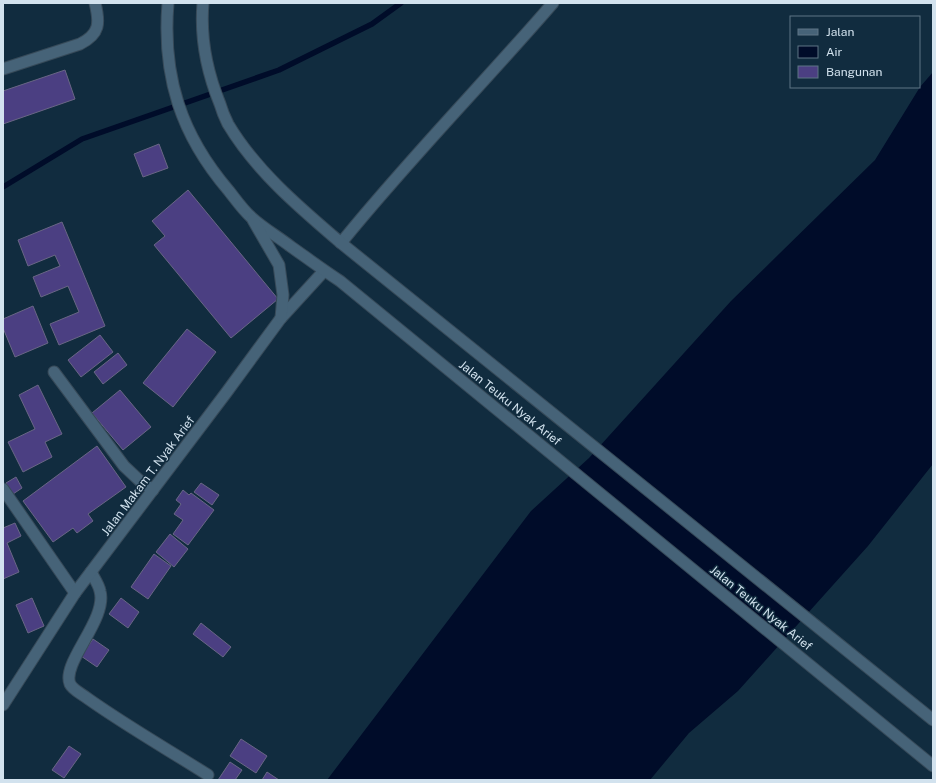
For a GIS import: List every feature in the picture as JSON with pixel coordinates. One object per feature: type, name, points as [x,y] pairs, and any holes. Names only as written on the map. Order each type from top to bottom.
[{"type":"main road","points":[[3,69],[80,44],[89,39],[97,30],[99,18],[95,3]]},
{"type":"main road","name":"Jalan Teuku Nyak Arief","points":[[168,3],[166,21],[167,50],[177,103],[186,126],[200,153],[250,217],[340,281],[929,763]]},
{"type":"main road","name":"Jalan Teuku Nyak Arief","points":[[203,3],[203,38],[206,65],[216,96],[227,122],[239,141],[268,175],[304,211],[341,243],[933,720]]},
{"type":"main road","points":[[341,243],[415,157],[553,3]]},
{"type":"main road","points":[[250,217],[279,265],[283,295],[281,318]]},
{"type":"main road","name":"Jalan Makam T. Nyak Arief","points":[[3,705],[75,593],[281,318],[324,271]]},
{"type":"main road","points":[[54,372],[124,466],[140,481],[153,490]]},
{"type":"main road","points":[[3,489],[75,593]]},
{"type":"main road","points":[[91,572],[101,592],[100,606],[93,625],[70,669],[68,677],[71,686],[98,706],[208,775]]},
{"type":"water","points":[[933,72],[933,464],[868,546],[738,691],[689,733],[650,780],[327,780],[531,511],[589,458],[731,301],[875,160],[920,87]]},
{"type":"building","points":[[65,70],[75,99],[3,124],[3,91]]},
{"type":"building","points":[[159,144],[168,168],[143,177],[134,154]]},
{"type":"building","points":[[188,190],[278,299],[231,338],[154,245],[165,236],[152,221]]},
{"type":"building","points":[[62,222],[105,326],[59,345],[50,324],[79,312],[68,286],[41,297],[33,277],[60,266],[55,255],[28,266],[18,240]]},
{"type":"building","points":[[33,306],[48,343],[15,357],[3,328],[3,319]]},
{"type":"building","points":[[187,329],[216,352],[173,407],[143,383]]},
{"type":"building","points":[[100,335],[113,352],[81,377],[68,360]]},
{"type":"building","points":[[118,353],[127,365],[103,384],[94,372]]},
{"type":"building","points":[[38,385],[62,434],[45,442],[52,457],[23,472],[8,442],[35,429],[19,395]]},
{"type":"building","points":[[120,390],[151,427],[123,450],[92,413]]},
{"type":"building","points":[[97,446],[126,487],[88,514],[93,521],[77,533],[73,528],[53,542],[23,501]]},
{"type":"building","points":[[16,477],[22,488],[13,494],[6,483]]},
{"type":"building","points":[[201,483],[219,495],[212,505],[194,492]]},
{"type":"building","points":[[183,490],[189,495],[191,493],[214,510],[188,545],[173,534],[183,520],[174,514],[181,504],[176,500]]},
{"type":"building","points":[[15,523],[21,536],[7,543],[19,572],[3,579],[3,528]]},
{"type":"building","points":[[170,534],[188,549],[174,567],[156,552]]},
{"type":"building","points":[[154,554],[171,566],[148,599],[131,587]]},
{"type":"building","points":[[32,598],[44,626],[28,633],[16,605]]},
{"type":"building","points":[[121,598],[139,612],[128,628],[109,614]]},
{"type":"building","points":[[201,623],[231,647],[223,657],[193,634]]},
{"type":"building","points":[[93,639],[109,650],[97,667],[81,656]]},
{"type":"building","points":[[241,739],[267,756],[256,773],[230,756]]},
{"type":"building","points":[[69,746],[81,754],[64,778],[52,770]]},
{"type":"building","points":[[230,762],[242,770],[235,780],[218,780]]},
{"type":"building","points":[[267,772],[279,780],[262,780]]},
{"type":"waterway","points":[[3,187],[82,139],[279,70],[372,24],[401,3]]}]
